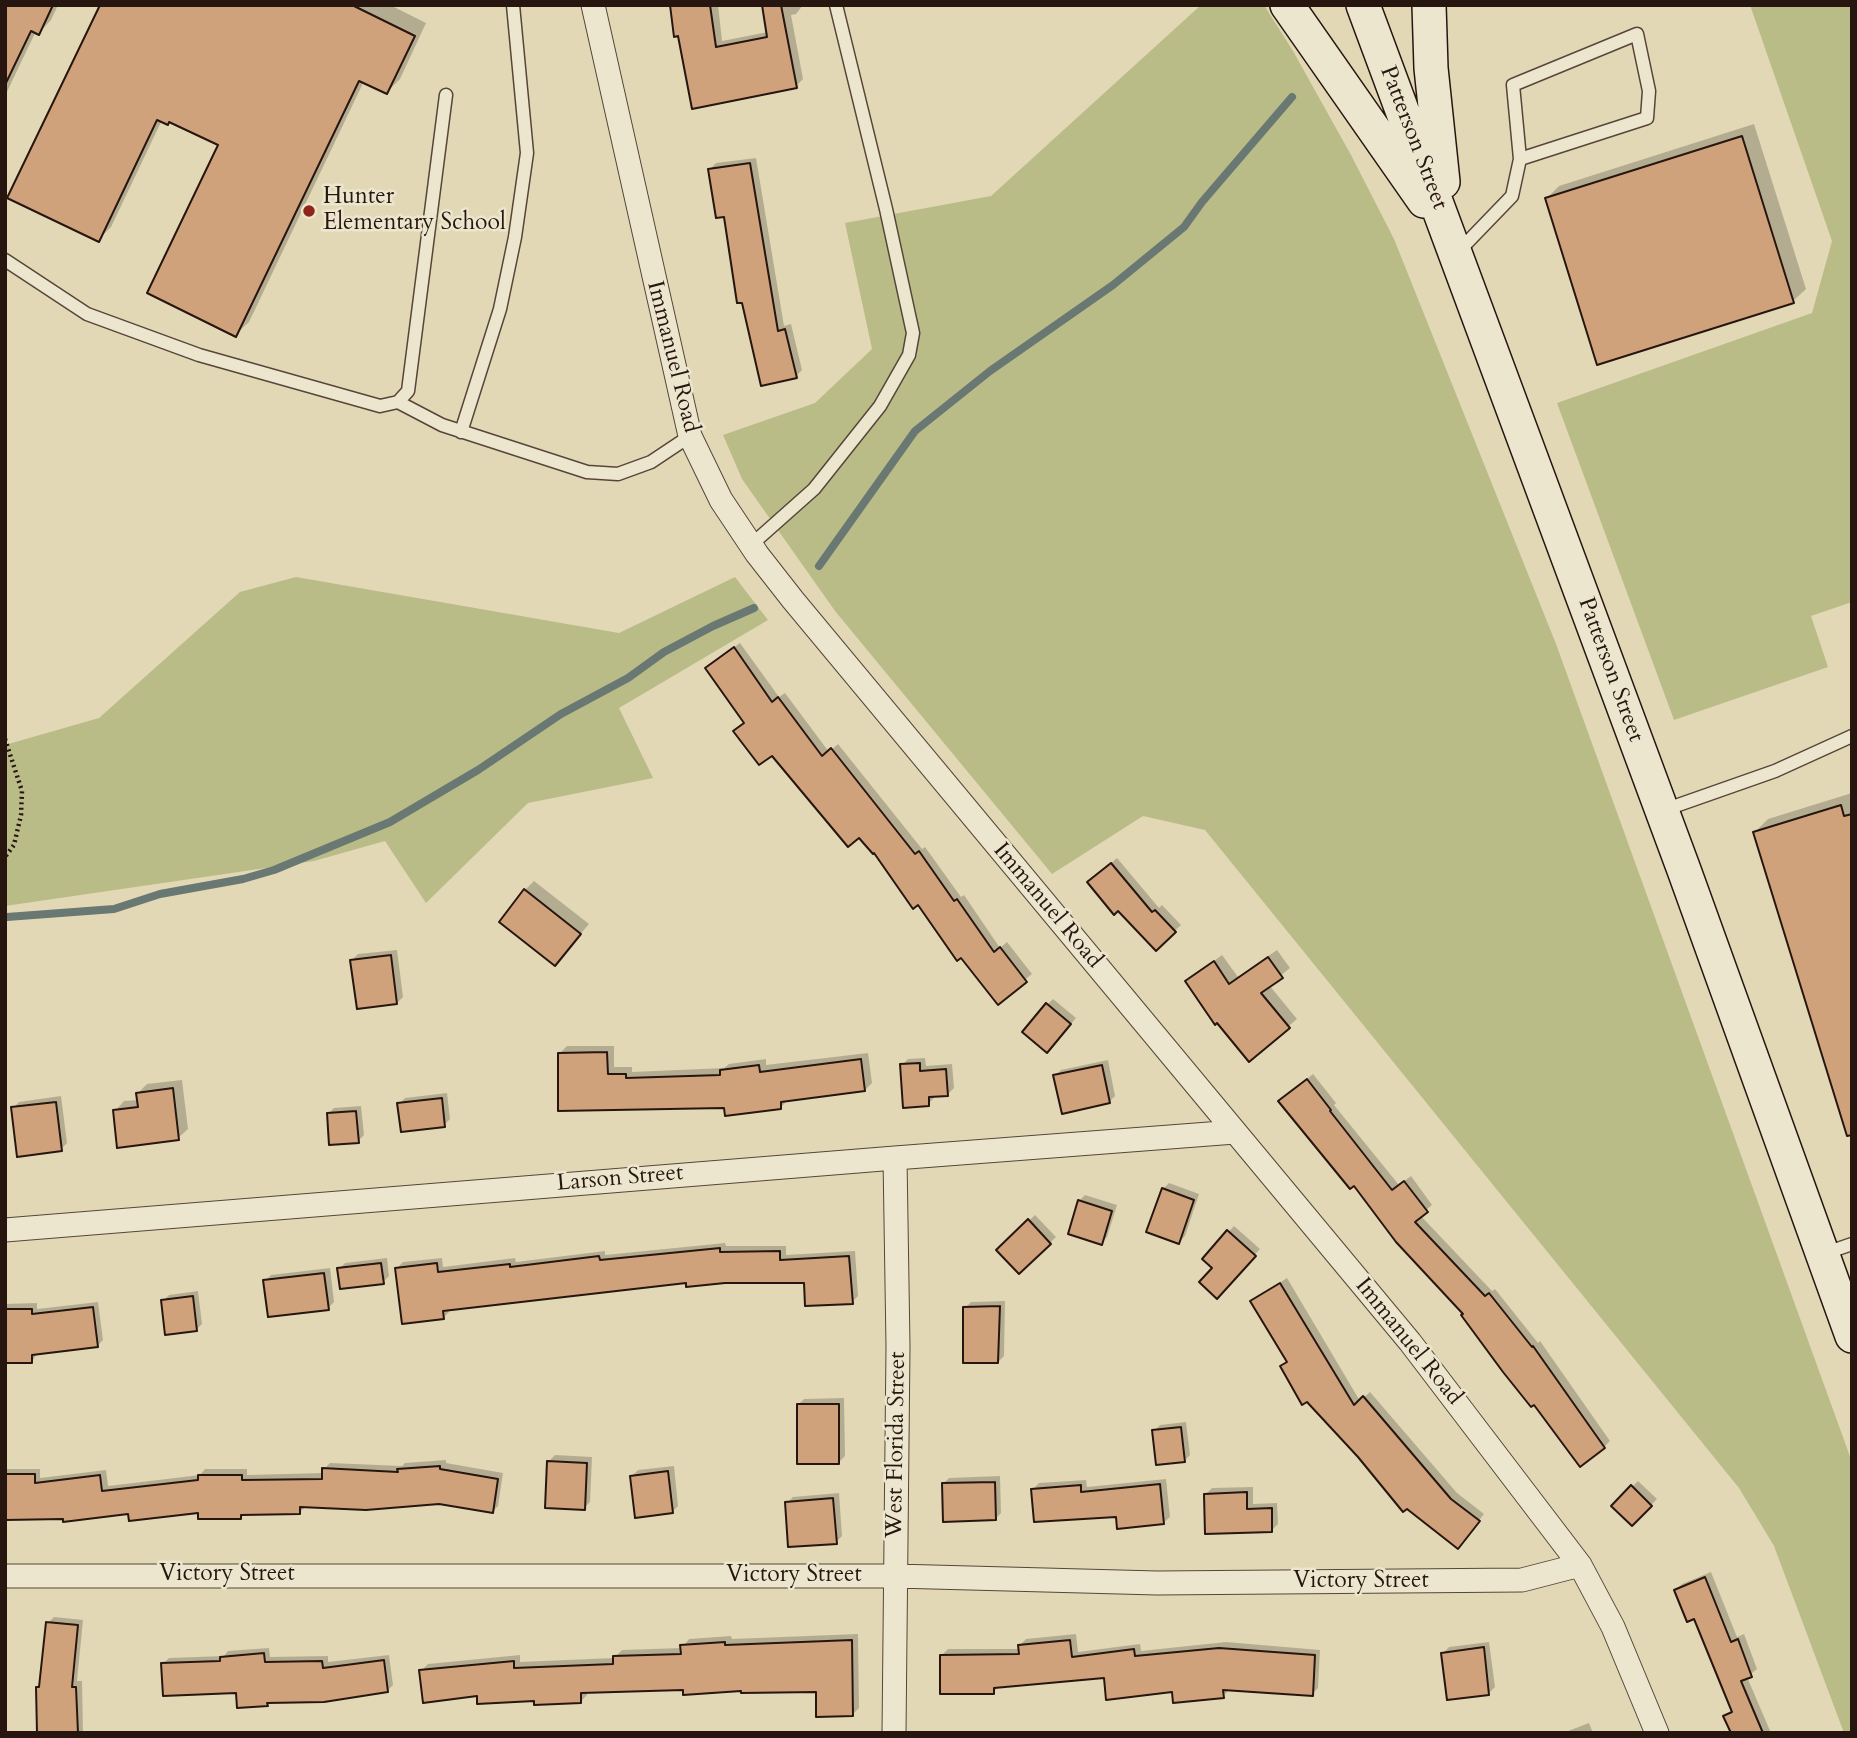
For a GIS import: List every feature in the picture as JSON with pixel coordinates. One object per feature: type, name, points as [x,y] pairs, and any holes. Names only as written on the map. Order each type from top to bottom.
[{"type":"main road","points":[[1287,5],[1454,246]]},
{"type":"main road","name":"Patterson Street","points":[[1363,5],[1662,811],[1837,1249],[1852,1336]]},
{"type":"main road","points":[[1429,5],[1441,173],[1454,246]]},
{"type":"street","name":"Immanuel Road","points":[[593,5],[690,436],[721,500],[751,545],[811,621],[1410,1342],[1580,1565],[1613,1627],[1657,1733]]},
{"type":"street","name":"Larson Street","points":[[5,1230],[1235,1132]]},
{"type":"street","name":"West Florida Street","points":[[894,1733],[898,1346],[895,1158]]},
{"type":"street","name":"Victory Street","points":[[5,1576],[895,1576],[1157,1583],[1522,1580],[1580,1565]]},
{"type":"lane","points":[[461,432],[500,309],[515,237],[527,153],[513,5]]},
{"type":"lane","points":[[751,545],[814,489],[880,406],[909,355],[913,333],[836,5]]},
{"type":"lane","points":[[1454,246],[1512,196],[1520,159],[1513,85],[1637,34],[1649,91],[1647,118],[1520,159]]},
{"type":"lane","points":[[5,260],[88,314],[199,355],[380,406],[398,402],[408,391],[446,95]]},
{"type":"lane","points":[[398,402],[442,425],[587,472],[618,474],[651,462],[690,436]]},
{"type":"lane","points":[[1662,811],[1775,771],[1852,736]]},
{"type":"path","points":[[5,739],[22,791],[21,815],[14,845],[5,857]]},
{"type":"green space","points":[[1201,5],[1264,5],[1351,155],[1394,239],[1556,644],[1852,1462],[1852,1733],[1844,1733],[1774,1546],[1739,1488],[1205,830],[1143,816],[1052,874],[835,611],[742,479],[723,435],[815,403],[872,349],[845,223],[991,196]]},
{"type":"green space","points":[[1750,5],[1852,5],[1852,602],[1811,616],[1828,667],[1674,720],[1557,403],[1812,313],[1832,241]]},
{"type":"green space","points":[[296,577],[619,633],[735,577],[768,620],[619,708],[653,778],[528,803],[426,903],[385,841],[314,861],[5,906],[5,745],[99,718],[240,592]]},
{"type":"building","points":[[5,5],[53,5],[39,35],[31,31],[5,85]]},
{"type":"building","points":[[100,5],[352,5],[415,36],[387,94],[359,81],[236,337],[147,293],[218,145],[169,122],[168,125],[157,120],[99,242],[7,198]]},
{"type":"building","points":[[670,5],[710,5],[716,47],[767,37],[762,5],[781,5],[797,88],[692,109],[678,36],[674,37]]},
{"type":"building","points":[[1742,136],[1794,303],[1597,365],[1545,198]]},
{"type":"building","points":[[750,163],[778,331],[785,329],[797,378],[761,386],[742,303],[737,303],[724,217],[716,218],[708,169]]},
{"type":"building","points":[[734,647],[772,702],[778,697],[822,756],[831,748],[915,854],[919,851],[994,952],[1000,947],[1027,982],[998,1005],[961,958],[957,961],[918,905],[913,909],[874,853],[859,838],[848,847],[772,756],[759,765],[733,731],[744,723],[705,668]]},
{"type":"building","points":[[1841,805],[1844,816],[1852,814],[1852,1135],[1847,1136],[1753,832]]},
{"type":"building","points":[[1111,863],[1152,912],[1155,910],[1176,932],[1156,951],[1118,911],[1114,915],[1087,882]]},
{"type":"building","points":[[524,889],[581,934],[555,966],[499,922]]},
{"type":"building","points":[[391,955],[397,1004],[357,1009],[350,960]]},
{"type":"building","points":[[1268,957],[1283,978],[1261,993],[1290,1028],[1249,1062],[1217,1023],[1215,1025],[1185,981],[1214,961],[1229,984]]},
{"type":"building","points":[[1046,1003],[1071,1024],[1047,1053],[1022,1032]]},
{"type":"building","points":[[607,1052],[608,1074],[626,1074],[626,1078],[720,1075],[720,1070],[759,1065],[760,1072],[861,1059],[865,1091],[781,1102],[781,1109],[725,1116],[724,1108],[558,1111],[558,1053]]},
{"type":"building","points":[[920,1063],[920,1071],[946,1069],[948,1096],[929,1097],[929,1106],[903,1108],[900,1064]]},
{"type":"building","points":[[1102,1065],[1110,1103],[1062,1114],[1053,1075]]},
{"type":"building","points":[[1307,1079],[1392,1190],[1404,1181],[1428,1212],[1415,1222],[1485,1296],[1489,1293],[1533,1346],[1605,1448],[1580,1467],[1534,1405],[1531,1407],[1503,1372],[1461,1315],[1463,1314],[1396,1242],[1354,1186],[1350,1189],[1278,1101]]},
{"type":"building","points":[[173,1088],[179,1140],[117,1148],[113,1110],[138,1107],[136,1093]]},
{"type":"building","points":[[442,1098],[445,1127],[401,1132],[397,1103]]},
{"type":"building","points":[[56,1102],[62,1151],[17,1157],[11,1107]]},
{"type":"building","points":[[356,1111],[359,1143],[329,1145],[327,1113]]},
{"type":"building","points":[[1162,1188],[1194,1200],[1179,1244],[1146,1232]]},
{"type":"building","points":[[1078,1200],[1112,1211],[1102,1245],[1068,1234]]},
{"type":"building","points":[[1028,1219],[1051,1244],[1019,1274],[996,1250]]},
{"type":"building","points":[[1227,1230],[1256,1256],[1217,1299],[1199,1282],[1212,1268],[1202,1259]]},
{"type":"building","points":[[720,1248],[720,1252],[780,1251],[780,1260],[849,1256],[853,1304],[805,1306],[804,1283],[725,1283],[686,1287],[686,1283],[443,1311],[444,1319],[402,1324],[395,1268],[437,1263],[438,1272],[510,1264],[510,1267],[599,1256],[600,1260]]},
{"type":"building","points":[[381,1263],[384,1284],[340,1289],[337,1268]]},
{"type":"building","points":[[324,1273],[329,1310],[268,1317],[263,1280]]},
{"type":"building","points":[[1280,1283],[1354,1405],[1363,1396],[1451,1499],[1480,1521],[1458,1549],[1407,1509],[1403,1512],[1358,1457],[1307,1402],[1302,1405],[1280,1366],[1287,1362],[1250,1301]]},
{"type":"building","points":[[193,1296],[197,1331],[165,1335],[161,1300]]},
{"type":"building","points":[[1000,1306],[998,1363],[963,1363],[963,1307]]},
{"type":"building","points":[[93,1307],[98,1347],[32,1355],[32,1363],[5,1363],[5,1309],[32,1309],[32,1314]]},
{"type":"building","points":[[797,1404],[839,1404],[839,1464],[797,1464]]},
{"type":"building","points":[[1181,1427],[1185,1462],[1156,1465],[1152,1430]]},
{"type":"building","points":[[547,1461],[587,1463],[585,1510],[545,1508]]},
{"type":"building","points":[[440,1466],[440,1469],[498,1479],[493,1513],[439,1504],[366,1510],[300,1507],[300,1514],[241,1515],[241,1519],[198,1519],[198,1513],[129,1521],[128,1514],[63,1522],[63,1519],[5,1520],[5,1474],[35,1474],[35,1483],[100,1475],[102,1491],[198,1480],[198,1475],[242,1475],[242,1480],[322,1479],[322,1468],[398,1472],[397,1469]]},
{"type":"building","points":[[668,1471],[673,1513],[635,1518],[630,1476]]},
{"type":"building","points":[[995,1482],[996,1520],[943,1522],[942,1483]]},
{"type":"building","points":[[1160,1484],[1164,1524],[1117,1529],[1116,1517],[1034,1522],[1031,1489],[1081,1485],[1081,1492]]},
{"type":"building","points":[[1631,1485],[1652,1506],[1632,1526],[1611,1506]]},
{"type":"building","points":[[1247,1492],[1247,1509],[1272,1508],[1272,1532],[1205,1534],[1204,1494]]},
{"type":"building","points":[[833,1498],[837,1544],[788,1547],[785,1502]]},
{"type":"building","points":[[1705,1577],[1731,1642],[1738,1639],[1752,1677],[1741,1681],[1763,1733],[1731,1733],[1723,1716],[1732,1712],[1694,1619],[1687,1622],[1674,1590]]},
{"type":"building","points":[[46,1622],[78,1625],[72,1687],[76,1687],[78,1733],[37,1733],[36,1687],[39,1687]]},
{"type":"building","points":[[852,1640],[853,1716],[816,1717],[816,1692],[741,1691],[683,1695],[683,1690],[581,1693],[581,1703],[534,1705],[534,1701],[477,1704],[477,1696],[423,1703],[419,1670],[514,1661],[514,1668],[613,1664],[613,1656],[681,1654],[680,1645]]},
{"type":"building","points":[[1070,1640],[1072,1657],[1134,1649],[1135,1656],[1219,1648],[1315,1655],[1313,1696],[1223,1690],[1224,1698],[1173,1703],[1172,1692],[1106,1700],[1104,1678],[994,1688],[994,1694],[940,1694],[940,1655],[1019,1654],[1018,1645]]},
{"type":"building","points":[[1484,1647],[1489,1695],[1447,1700],[1441,1653]]},
{"type":"building","points":[[264,1653],[265,1662],[322,1661],[323,1668],[384,1660],[388,1692],[324,1702],[267,1703],[268,1706],[237,1708],[236,1693],[163,1696],[161,1663],[220,1661],[220,1657]]},
{"type":"waterway","points":[[819,566],[915,431],[990,371],[1113,285],[1184,227],[1202,202],[1292,97]]},
{"type":"waterway","points":[[7,917],[114,909],[160,894],[243,879],[274,870],[390,822],[478,770],[561,714],[628,678],[664,652],[754,608]]},
{"type":"place","name":"Hunter Elementary School","points":[[309,211]]}]
